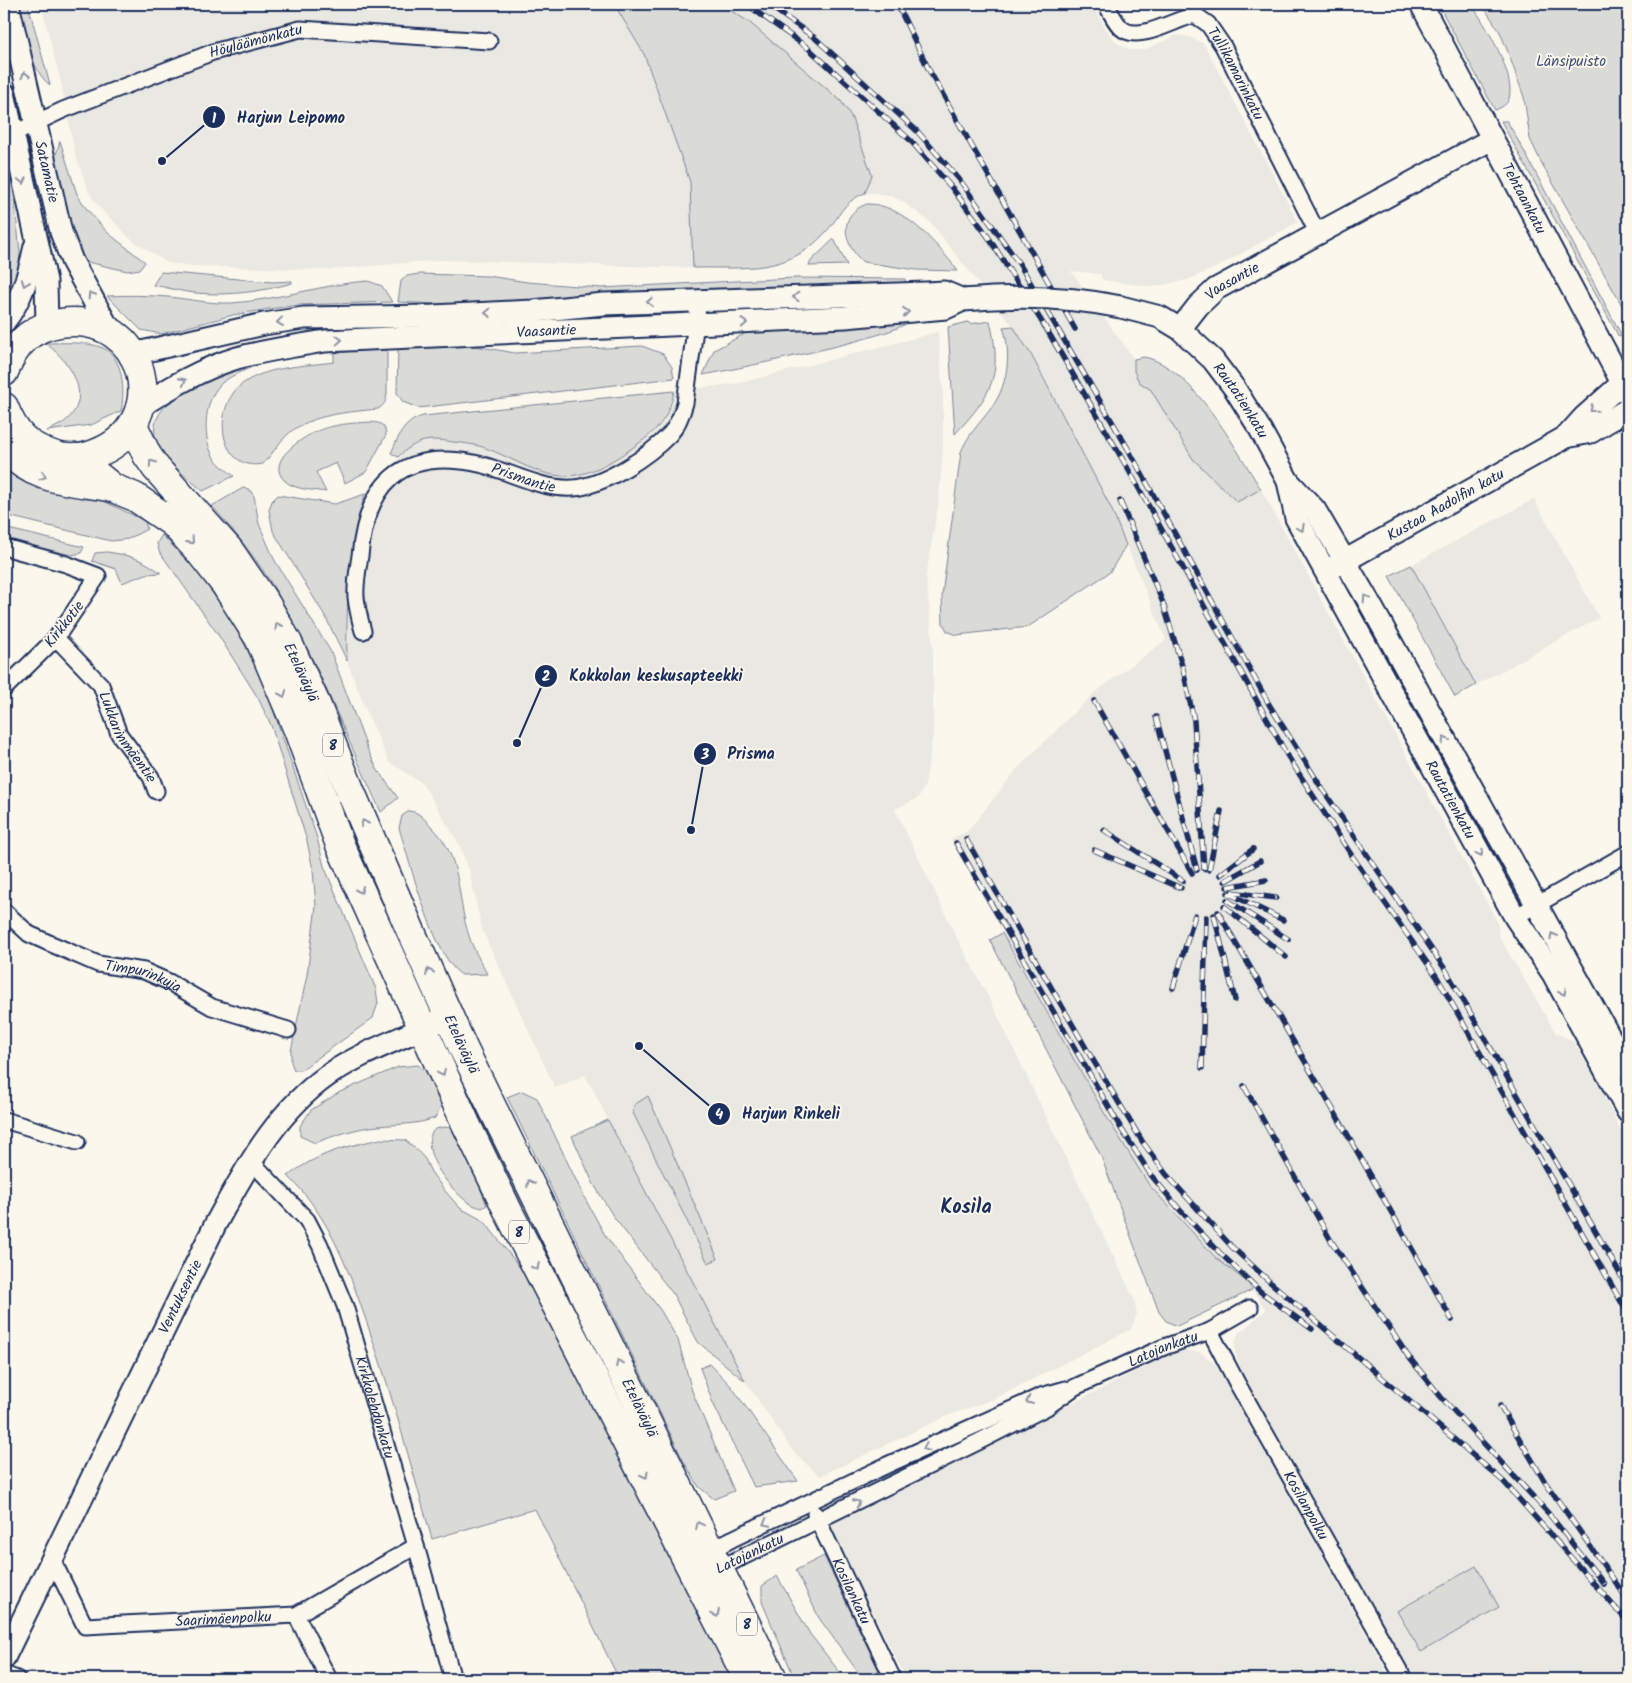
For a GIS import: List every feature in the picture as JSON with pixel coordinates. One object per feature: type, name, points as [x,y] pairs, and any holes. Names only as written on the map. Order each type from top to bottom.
[{"type":"highway","points":[[4,372],[20,332],[82,322],[110,331],[128,345],[133,354],[140,377],[137,415],[126,434],[112,446],[89,456],[76,458],[58,457],[29,445],[14,429],[4,407]]},
{"type":"highway","name":"Eteläväylä","points":[[137,415],[147,455],[156,468],[229,550],[266,604],[288,643],[316,704],[364,823],[449,1016],[709,1563],[748,1679]]},
{"type":"highway","points":[[4,448],[22,466],[48,478],[112,488]]},
{"type":"highway","name":"Eteläväylä","points":[[76,458],[112,488],[154,509],[188,538],[225,584],[254,630],[276,676],[340,845],[422,1029],[510,1215],[709,1563],[773,1679]]},
{"type":"main road","name":"Satamatie","points":[[8,4],[61,232],[72,261],[110,331]]},
{"type":"main road","name":"Tehtaankatu","points":[[1421,4],[1626,385]]},
{"type":"main road","name":"Satamatie","points":[[4,94],[8,135],[46,281],[20,332]]},
{"type":"main road","name":"Vaasantie","points":[[137,415],[187,378],[236,358],[274,349],[325,341],[696,325],[946,308],[963,300],[1014,296],[1097,302],[1160,317],[1180,329],[1198,306],[1216,289],[1492,139]]},
{"type":"main road","points":[[20,332],[20,296],[29,272],[36,239]]},
{"type":"main road","name":"Vaasantie","points":[[133,354],[264,324],[304,318],[433,316],[534,311],[604,304],[944,292],[963,300]]},
{"type":"main road","name":"Rautatienkatu","points":[[1180,329],[1213,360],[1235,389],[1260,429],[1288,481],[1315,510],[1335,566],[1515,917],[1622,1074]]},
{"type":"main road","name":"Kustaa Aadolfin katu","points":[[1566,437],[1584,417],[1626,385]]},
{"type":"main road","name":"Kustaa Aadolfin katu","points":[[1335,566],[1566,437],[1591,432],[1628,409]]},
{"type":"main road","name":"Rautatienkatu","points":[[1335,566],[1369,602],[1536,904],[1622,1074],[1628,1112]]},
{"type":"main road","name":"Ventuksentie","points":[[4,1658],[53,1561],[216,1222],[251,1161],[285,1113],[319,1082],[344,1066],[449,1016]]},
{"type":"street","name":"Tullikamarinkatu","points":[[1106,4],[1124,30],[1141,34],[1181,18],[1195,15],[1208,24],[1222,46],[1318,234]]},
{"type":"street","name":"Höyläämönkatu","points":[[8,135],[62,110],[214,52],[300,29],[489,42]]},
{"type":"street","name":"Prismantie","points":[[362,631],[356,596],[362,533],[373,499],[390,478],[414,465],[444,460],[475,463],[530,482],[558,487],[580,487],[612,475],[643,456],[676,427],[685,403],[699,300]]},
{"type":"street","name":"Kirkkotie","points":[[4,547],[66,564],[98,576],[56,638],[4,689]]},
{"type":"street","name":"Lukkarinmäentie","points":[[56,638],[101,685],[120,734],[151,777],[156,791]]},
{"type":"street","points":[[1515,917],[1628,853]]},
{"type":"street","name":"Timpurinkuja","points":[[4,911],[30,934],[98,964],[144,971],[169,982],[212,1007],[288,1030]]},
{"type":"street","points":[[4,1120],[77,1142]]},
{"type":"street","name":"Kirkkolehdonkatu","points":[[251,1161],[296,1206],[307,1220],[320,1245],[345,1306],[453,1679]]},
{"type":"street","name":"Latojankatu","points":[[709,1563],[810,1502],[1041,1396],[1075,1387],[1164,1347],[1210,1331],[1250,1308]]},
{"type":"street","name":"Kosilanpolku","points":[[1210,1331],[1237,1383],[1404,1679]]},
{"type":"street","name":"Latojankatu","points":[[709,1563],[819,1522],[1047,1407],[1075,1387]]},
{"type":"street","name":"Kosilankatu","points":[[810,1502],[893,1679]]},
{"type":"street","name":"Saarimäenpolku","points":[[53,1561],[85,1626],[296,1615],[416,1546]]},
{"type":"street","points":[[296,1615],[330,1679]]},
{"type":"street","points":[[4,1674],[17,1679]]},
{"type":"shaded area","points":[[41,4],[614,4],[644,54],[690,182],[693,268],[442,260],[323,270],[193,266],[168,263],[133,241],[98,206],[90,195],[75,154],[62,87]]},
{"type":"shaded area","points":[[720,4],[1092,4],[1106,29],[1117,43],[1130,50],[1144,50],[1177,35],[1190,37],[1204,44],[1298,222],[1217,267],[1187,280],[1153,287],[1103,280],[1100,274],[1071,271],[1134,359],[1134,371],[1139,381],[1151,390],[1193,459],[1236,502],[1261,489],[1497,921],[1499,936],[1556,1033],[1574,1042],[1595,1078],[1628,1145],[1628,1679],[1411,1679],[1360,1581],[1245,1379],[1235,1353],[1235,1342],[1238,1334],[1266,1310],[1248,1283],[1216,1258],[1149,1185],[1106,1116],[951,839],[968,831],[1016,770],[1094,693],[1166,640],[1111,508],[1033,356],[1013,326],[930,222],[902,201],[891,196],[865,193],[872,174],[851,116]]},
{"type":"shaded area","points":[[938,332],[943,392],[943,450],[939,499],[926,576],[933,648],[933,734],[925,786],[918,798],[895,809],[958,940],[993,1006],[1134,1299],[1137,1314],[1131,1329],[994,1399],[947,1416],[820,1476],[795,1454],[745,1381],[585,1075],[555,1088],[482,930],[469,870],[459,844],[422,783],[389,762],[362,701],[347,661],[349,578],[354,535],[365,494],[409,447],[431,439],[479,446],[545,472],[651,435],[664,422],[671,407],[674,391],[740,383]]},
{"type":"shaded area","points":[[1534,499],[1599,618],[1476,685],[1411,565]]},
{"type":"shaded area","points":[[1179,1350],[1200,1352],[1216,1365],[1391,1679],[906,1679],[830,1524]]},
{"type":"green space","points":[[18,4],[28,4],[50,85],[43,78],[32,59]]},
{"type":"green space","points":[[614,4],[720,4],[749,22],[841,101],[851,116],[872,175],[865,193],[851,201],[811,247],[796,256],[764,266],[747,268],[693,268],[690,182],[644,54]]},
{"type":"green space","points":[[1438,4],[1471,4],[1477,13],[1498,50],[1508,77],[1509,99],[1503,106],[1495,110]]},
{"type":"green space","name":"Länsipuisto","points":[[1482,4],[1628,4],[1628,316],[1541,162],[1530,139],[1524,97],[1508,52],[1500,32]]},
{"type":"green space","points":[[1501,121],[1507,121],[1524,151],[1622,336],[1619,337]]},
{"type":"green space","points":[[60,141],[77,194],[86,208],[108,233],[145,262],[140,269],[127,271],[83,261],[71,230],[54,161]]},
{"type":"green space","points":[[6,171],[12,175],[20,252],[19,267],[11,288],[4,290],[4,172]]},
{"type":"green space","points":[[867,204],[893,210],[906,218],[930,238],[958,271],[917,270],[863,262],[851,247],[846,230],[847,222],[851,215],[857,209]]},
{"type":"green space","points":[[834,239],[847,265],[809,266],[811,261]]},
{"type":"green space","points":[[161,272],[272,282],[292,281],[292,283],[244,292],[220,294],[195,293],[153,285]]},
{"type":"green space","points":[[419,274],[488,276],[527,282],[602,288],[793,278],[905,279],[906,285],[473,306],[398,302],[401,281],[407,276]]},
{"type":"green space","points":[[368,281],[382,286],[392,302],[299,305],[269,309],[233,315],[161,334],[141,330],[107,296],[152,296],[232,303]]},
{"type":"green space","points":[[909,321],[877,335],[847,343],[778,360],[703,375],[714,350],[750,331]]},
{"type":"green space","points":[[990,321],[995,356],[991,383],[978,407],[955,434],[948,327],[968,322],[970,324]]},
{"type":"green space","points":[[1013,326],[1032,356],[1111,508],[1126,545],[1110,572],[1028,627],[957,635],[947,631],[943,623],[942,595],[961,452],[970,435],[989,411],[1000,392],[1008,359],[1003,327]]},
{"type":"green space","points":[[45,343],[90,344],[103,348],[110,353],[119,367],[123,386],[121,411],[91,425],[47,431],[71,416],[79,393],[73,374],[67,365]]},
{"type":"green space","points":[[469,345],[515,353],[642,346],[663,354],[672,367],[674,378],[418,408],[403,402],[397,393],[398,347]]},
{"type":"green space","points":[[387,347],[387,396],[384,404],[378,409],[331,415],[297,427],[281,441],[263,464],[248,464],[236,458],[228,448],[224,435],[223,420],[227,405],[234,392],[245,382],[276,370],[334,362],[334,353]]},
{"type":"green space","points":[[1144,357],[1162,364],[1179,376],[1196,392],[1226,432],[1261,489],[1237,502],[1193,459],[1151,390],[1139,382],[1134,371],[1134,359]]},
{"type":"green space","points":[[253,363],[254,366],[223,382],[212,397],[206,427],[209,446],[216,460],[234,476],[203,491],[166,457],[158,444],[155,428],[159,414],[171,401],[186,390],[204,381]]},
{"type":"green space","points":[[674,391],[668,411],[654,431],[616,459],[583,474],[554,475],[532,469],[479,446],[445,441],[430,440],[417,443],[398,457],[391,453],[402,430],[411,422],[423,416]]},
{"type":"green space","points":[[371,422],[382,425],[385,428],[386,435],[366,472],[345,483],[336,463],[316,472],[326,492],[305,489],[289,484],[280,473],[279,466],[287,451],[310,434],[337,425]]},
{"type":"green space","points":[[4,466],[93,496],[145,521],[147,529],[128,539],[111,541],[4,515]]},
{"type":"green space","points":[[243,488],[249,489],[254,496],[259,524],[274,559],[331,652],[367,748],[377,769],[398,798],[381,812],[315,664],[285,606],[255,559],[212,506]]},
{"type":"green space","points":[[365,494],[352,557],[347,618],[347,661],[325,616],[273,531],[269,510],[272,501],[278,495],[335,504]]},
{"type":"green space","points":[[4,528],[84,547],[81,553],[72,555],[4,540]]},
{"type":"green space","points":[[162,535],[195,569],[224,609],[243,641],[265,686],[317,838],[324,866],[376,989],[378,1003],[373,1018],[301,1070],[294,1070],[291,1062],[291,1051],[307,975],[316,906],[313,870],[307,841],[271,725],[258,698],[217,633],[159,551],[157,543]]},
{"type":"green space","points":[[107,552],[136,558],[161,573],[146,574],[122,583],[116,569],[92,561],[95,553]]},
{"type":"green space","points":[[1411,565],[1476,685],[1455,697],[1389,576]]},
{"type":"green space","points":[[409,811],[419,814],[424,818],[449,850],[454,864],[469,936],[487,974],[462,975],[452,966],[442,950],[424,908],[399,828],[402,816]]},
{"type":"green space","points":[[1002,933],[1106,1116],[1149,1185],[1216,1258],[1248,1283],[1252,1290],[1177,1326],[1166,1321],[1159,1312],[1101,1156],[990,940]]},
{"type":"green space","points":[[418,1065],[434,1078],[444,1100],[435,1118],[414,1123],[362,1128],[315,1143],[300,1136],[300,1126],[311,1110],[340,1092],[398,1067]]},
{"type":"green space","points":[[522,1091],[537,1098],[584,1197],[605,1235],[661,1311],[678,1340],[692,1391],[734,1491],[714,1499],[699,1487],[683,1460],[507,1097]]},
{"type":"green space","points":[[648,1096],[718,1259],[708,1263],[633,1113],[634,1105]]},
{"type":"green space","points":[[608,1120],[745,1381],[698,1342],[673,1294],[613,1216],[593,1183],[572,1136]]},
{"type":"green space","points":[[450,1128],[460,1139],[487,1205],[482,1208],[463,1199],[455,1191],[446,1181],[433,1158],[430,1137],[435,1129]]},
{"type":"green space","points":[[380,1139],[405,1140],[415,1148],[425,1159],[431,1172],[445,1191],[460,1208],[484,1221],[521,1269],[736,1679],[619,1679],[535,1509],[432,1539],[387,1383],[347,1269],[338,1248],[316,1210],[288,1176],[321,1156]]},
{"type":"green space","points":[[536,1234],[569,1287],[646,1454],[531,1236]]},
{"type":"green space","points":[[710,1364],[731,1386],[798,1481],[754,1487],[713,1403],[700,1368]]},
{"type":"green space","points":[[824,1556],[883,1679],[863,1679],[819,1618],[796,1570]]},
{"type":"green space","points":[[1476,1566],[1499,1607],[1421,1652],[1397,1611]]},
{"type":"green space","points":[[777,1576],[810,1634],[845,1679],[795,1679],[762,1602],[762,1586]]},
{"type":"railway","points":[[746,4],[808,48],[910,140],[952,188],[987,235],[1047,330],[1127,467],[1287,755],[1352,856],[1437,977],[1628,1314]]},
{"type":"railway","points":[[767,4],[815,38],[917,131],[959,179],[1020,265],[1127,447],[1270,706],[1323,790],[1447,972],[1628,1288]]},
{"type":"railway","points":[[897,4],[929,70],[1075,329]]},
{"type":"railway","points":[[1120,501],[1163,603],[1183,669],[1194,721],[1204,869]]},
{"type":"railway","points":[[1094,701],[1192,873]]},
{"type":"railway","points":[[1156,717],[1197,870]]},
{"type":"railway","points":[[1209,870],[1221,811]]},
{"type":"railway","points":[[1104,830],[1183,881]]},
{"type":"railway","points":[[966,839],[1090,1055],[1142,1141],[1166,1174],[1232,1247],[1270,1282],[1503,1481],[1628,1622]]},
{"type":"railway","points":[[956,843],[1122,1130],[1151,1175],[1180,1210],[1221,1254],[1261,1292],[1312,1329]]},
{"type":"railway","points":[[1220,875],[1253,849]]},
{"type":"railway","points":[[1094,850],[1181,888]]},
{"type":"railway","points":[[1225,881],[1260,861]]},
{"type":"railway","points":[[1227,887],[1266,880]]},
{"type":"railway","points":[[1231,892],[1276,898]]},
{"type":"railway","points":[[1228,893],[1283,920]]},
{"type":"railway","points":[[1227,900],[1288,939]]},
{"type":"railway","points":[[1224,906],[1286,957]]},
{"type":"railway","points":[[1218,912],[1349,1137],[1452,1320]]},
{"type":"railway","points":[[1173,988],[1195,915]]},
{"type":"railway","points":[[1214,915],[1235,1000]]},
{"type":"railway","points":[[1202,1068],[1206,917]]},
{"type":"railway","points":[[1244,1086],[1330,1239],[1408,1356],[1441,1397],[1549,1514],[1604,1584]]},
{"type":"railway","points":[[1500,1406],[1545,1482],[1628,1600]]},
{"type":"place","name":"Harjun Leipomo","points":[[162,161]]},
{"type":"place","name":"Kokkolan keskusapteekki","points":[[517,743]]},
{"type":"place","name":"Prisma","points":[[691,830]]},
{"type":"place","name":"Harjun Rinkeli","points":[[639,1046]]},
{"type":"district","name":"Kosila","points":[[966,1206]]}]
